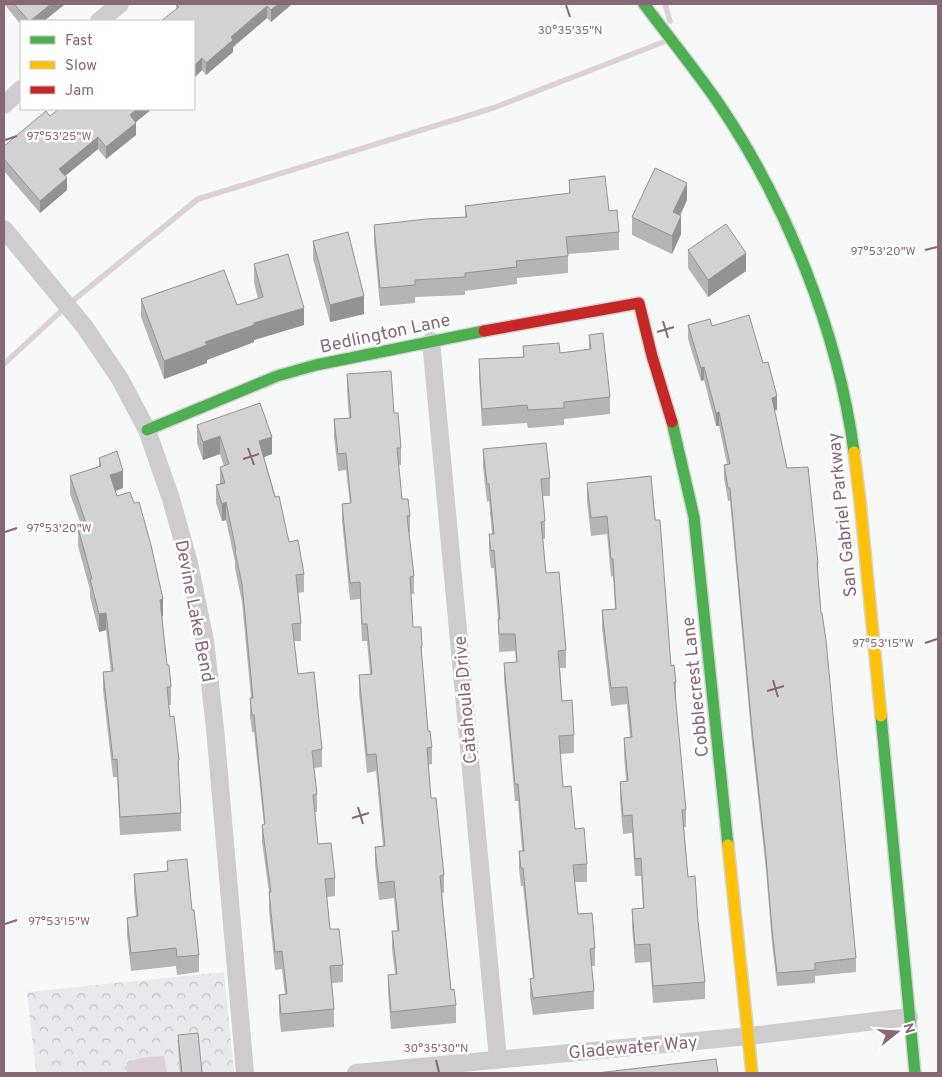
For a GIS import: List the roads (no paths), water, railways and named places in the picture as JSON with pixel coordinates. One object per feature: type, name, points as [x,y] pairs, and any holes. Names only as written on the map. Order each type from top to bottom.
[{"type":"street","points":[[101,20],[120,4]]},
{"type":"street","name":"San Gabriel Parkway","points":[[644,4],[717,101],[762,174],[796,247],[826,328],[849,416],[861,511],[914,1073]]},
{"type":"street","points":[[4,105],[20,91]]},
{"type":"street","name":"Devine Lake Bend","points":[[4,229],[84,326],[120,379],[147,430],[171,499],[189,563],[205,641],[215,728],[245,1073]]},
{"type":"street","name":"Bedlington Lane","points":[[147,430],[277,376],[316,365],[431,340],[639,303]]},
{"type":"street","name":"Cobblecrest Lane","points":[[639,303],[652,356],[676,437],[694,517],[752,1073]]},
{"type":"street","name":"Catahoula Drive","points":[[431,340],[498,1059]]},
{"type":"street","name":"Gladewater Way","points":[[356,1073],[749,1036],[909,1017]]},
{"type":"waterway","points":[[665,4],[670,21]]},
{"type":"waterway","points":[[4,364],[70,303],[198,199],[493,108],[666,41]]}]
